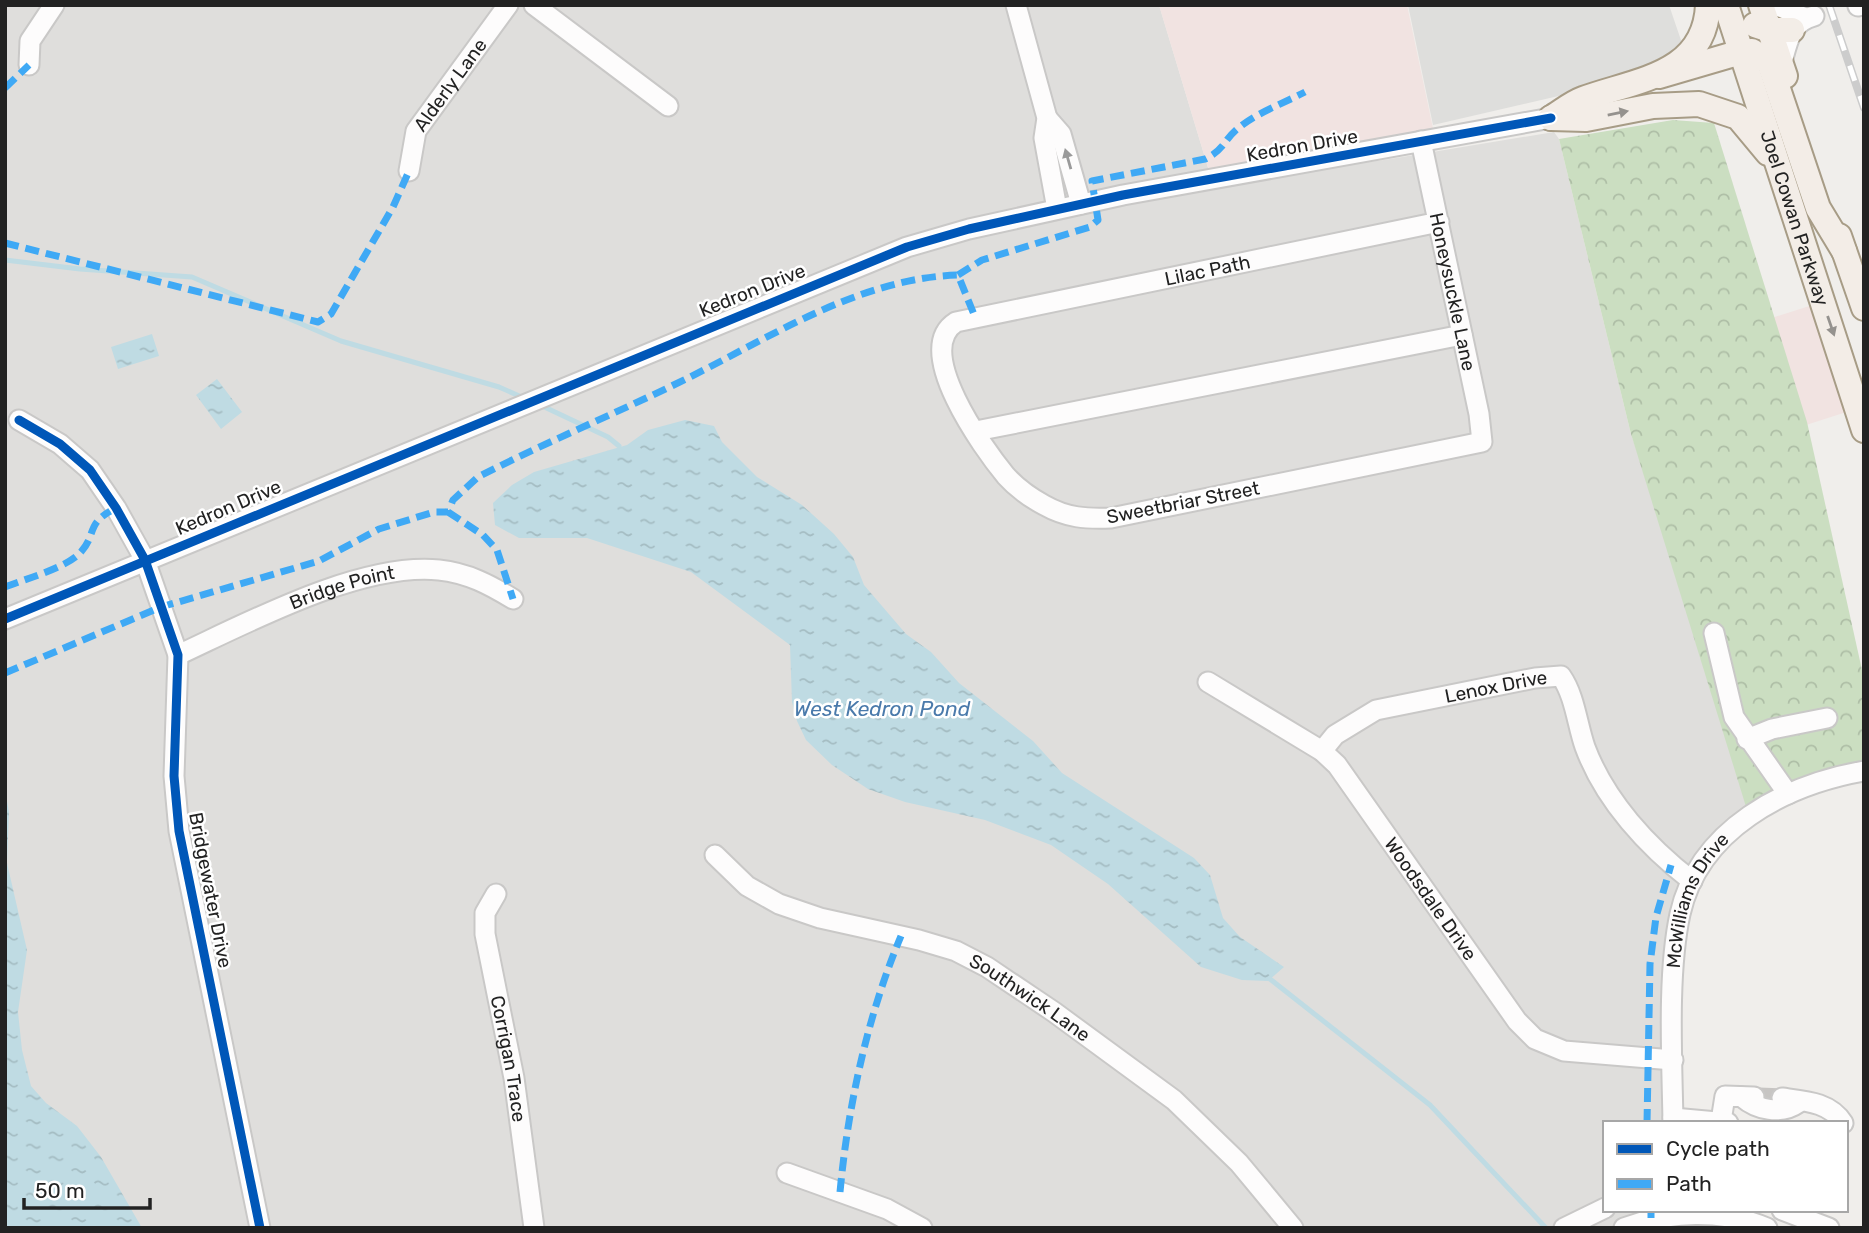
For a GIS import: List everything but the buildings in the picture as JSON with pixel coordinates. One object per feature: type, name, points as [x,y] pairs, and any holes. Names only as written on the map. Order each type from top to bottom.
[{"type":"main road","points":[[1659,76],[1695,46],[1706,27],[1708,5]]},
{"type":"main road","name":"Joel Cowan Parkway","points":[[1726,5],[1864,430]]},
{"type":"main road","points":[[1740,5],[1754,24],[1795,24]]},
{"type":"main road","name":"Joel Cowan Parkway","points":[[1761,5],[1795,24],[1781,66],[1864,308]]},
{"type":"main road","points":[[1550,118],[1581,100],[1752,51],[1769,62],[1818,208],[1844,251]]},
{"type":"main road","points":[[1550,118],[1586,119],[1653,106],[1699,104],[1738,117],[1779,169]]},
{"type":"street","points":[[29,65],[30,41],[54,5]]},
{"type":"street","name":"Alderly Lane","points":[[409,171],[416,131],[508,5]]},
{"type":"street","points":[[534,5],[668,106]]},
{"type":"street","points":[[1016,5],[1047,118],[1044,138],[1057,209]]},
{"type":"street","points":[[1776,5],[1795,24]]},
{"type":"street","points":[[1047,118],[1061,134],[1081,204]]},
{"type":"street","name":"Kedron Drive","points":[[5,619],[907,247],[969,229],[1081,204],[1550,118]]},
{"type":"street","name":"Honeysuckle Lane","points":[[1420,141],[1439,222],[1482,442]]},
{"type":"street","name":"Lilac Path","points":[[975,317],[1439,222]]},
{"type":"street","name":"Sweetbriar Street","points":[[975,317],[947,327],[940,354],[944,371],[976,431],[1008,478],[1027,494],[1071,518],[1136,513],[1482,442]]},
{"type":"street","points":[[976,431],[1462,335]]},
{"type":"street","name":"Bridgewater Drive","points":[[19,420],[60,444],[90,470],[116,508],[145,560],[178,655],[174,776],[179,831],[260,1228]]},
{"type":"street","name":"Bridge Point","points":[[178,655],[291,604],[394,571],[440,570],[471,577],[513,599]]},
{"type":"street","points":[[1714,633],[1727,697],[1747,739],[1788,794]]},
{"type":"street","name":"Lenox Drive","points":[[1322,751],[1335,735],[1376,710],[1561,676],[1568,686],[1586,748],[1596,771],[1651,848],[1692,881]]},
{"type":"street","name":"Woodsdale Drive","points":[[1208,682],[1322,751],[1354,786],[1517,1021],[1535,1039],[1564,1051],[1673,1060]]},
{"type":"street","points":[[1747,739],[1772,729],[1827,718]]},
{"type":"street","name":"McWilliams Drive","points":[[1673,1121],[1675,950],[1681,912],[1692,881],[1710,852],[1730,830],[1760,809],[1788,794],[1843,775],[1864,771]]},
{"type":"street","name":"Southwick Lane","points":[[715,855],[747,886],[779,904],[820,918],[956,951],[987,967],[1054,1012],[1174,1100],[1238,1163],[1293,1228]]},
{"type":"street","name":"Corrigan Trace","points":[[496,894],[485,913],[485,934],[514,1078],[534,1228]]},
{"type":"street","points":[[1725,1121],[1725,1096],[1751,1097],[1755,1108],[1790,1109],[1802,1100]]},
{"type":"street","points":[[1782,1098],[1802,1100],[1836,1112],[1841,1121]]},
{"type":"street","points":[[787,1173],[887,1209],[922,1228]]},
{"type":"street","points":[[1563,1228],[1603,1209]]},
{"type":"street","points":[[1625,1228],[1674,1212],[1701,1214],[1767,1228]]},
{"type":"street","points":[[1788,1212],[1819,1222]]},
{"type":"shaded area","points":[[5,5],[1159,5],[1212,181],[1384,160],[1554,132],[1559,139],[1631,434],[1706,656],[1749,816],[1696,875],[1675,950],[1674,1121],[1603,1121],[1603,1212],[1641,1212],[1615,1228],[5,1228]]},
{"type":"shaded area","points":[[1159,5],[1407,5],[1435,138],[1212,181]]},
{"type":"shaded area","points":[[1408,5],[1669,5],[1685,52],[1636,78],[1433,125]]},
{"type":"shaded area","points":[[1822,302],[1859,408],[1644,477],[1734,330]]},
{"type":"green space","points":[[1673,120],[1714,123],[1807,422],[1864,679],[1864,770],[1747,810],[1631,434],[1559,139]]},
{"type":"water","points":[[152,334],[159,356],[118,369],[111,347]]},
{"type":"water","points":[[217,379],[242,412],[221,429],[196,395]]},
{"type":"water","name":"West Kedron Pond","points":[[685,420],[714,426],[722,442],[757,477],[802,505],[834,534],[853,557],[864,585],[906,634],[931,652],[959,683],[1033,741],[1062,773],[1194,858],[1210,875],[1223,918],[1240,937],[1284,967],[1268,981],[1242,980],[1201,967],[1108,884],[1051,845],[985,820],[905,802],[868,789],[832,765],[806,740],[792,702],[790,645],[691,572],[587,538],[519,538],[495,525],[493,503],[512,485],[534,472],[627,445],[648,430]]},
{"type":"water","points":[[5,790],[9,812],[7,863],[27,950],[18,1012],[22,1050],[31,1086],[46,1103],[77,1126],[101,1157],[142,1228],[5,1228]]},
{"type":"waterway","points":[[5,260],[80,269],[192,277],[341,341],[499,387],[526,399]]},
{"type":"waterway","points":[[538,404],[608,437],[619,446]]},
{"type":"waterway","points":[[1270,979],[1430,1105],[1545,1227]]},
{"type":"tunnel","points":[[1759,1097],[1782,1098]]},
{"type":"railway","points":[[1829,5],[1864,108]]},
{"type":"marked path","points":[[5,88],[29,65]]},
{"type":"marked path","points":[[958,275],[982,260],[1090,227],[1098,220],[1092,181],[1205,159],[1248,121],[1305,92]]},
{"type":"marked path","points":[[5,243],[318,322],[331,314],[393,207],[409,171]]},
{"type":"marked path","points":[[5,673],[161,607],[319,561],[379,529],[434,512],[448,512],[453,500],[478,477],[851,298],[922,279],[958,275],[975,317]]},
{"type":"marked path","points":[[5,587],[74,558],[89,540],[99,519],[116,508]]},
{"type":"marked path","points":[[448,512],[483,535],[497,550],[513,599]]},
{"type":"marked path","points":[[1647,1121],[1650,964],[1656,917],[1671,865]]},
{"type":"marked path","points":[[840,1192],[848,1127],[861,1062],[878,998],[901,936]]},
{"type":"marked path","points":[[1651,1212],[1651,1218]]},
{"type":"cycle path","points":[[5,619],[907,247],[969,229],[1123,195],[1551,118]]},
{"type":"cycle path","points":[[19,420],[60,444],[90,470],[116,508],[145,560],[178,655],[174,776],[179,831],[260,1228]]}]
